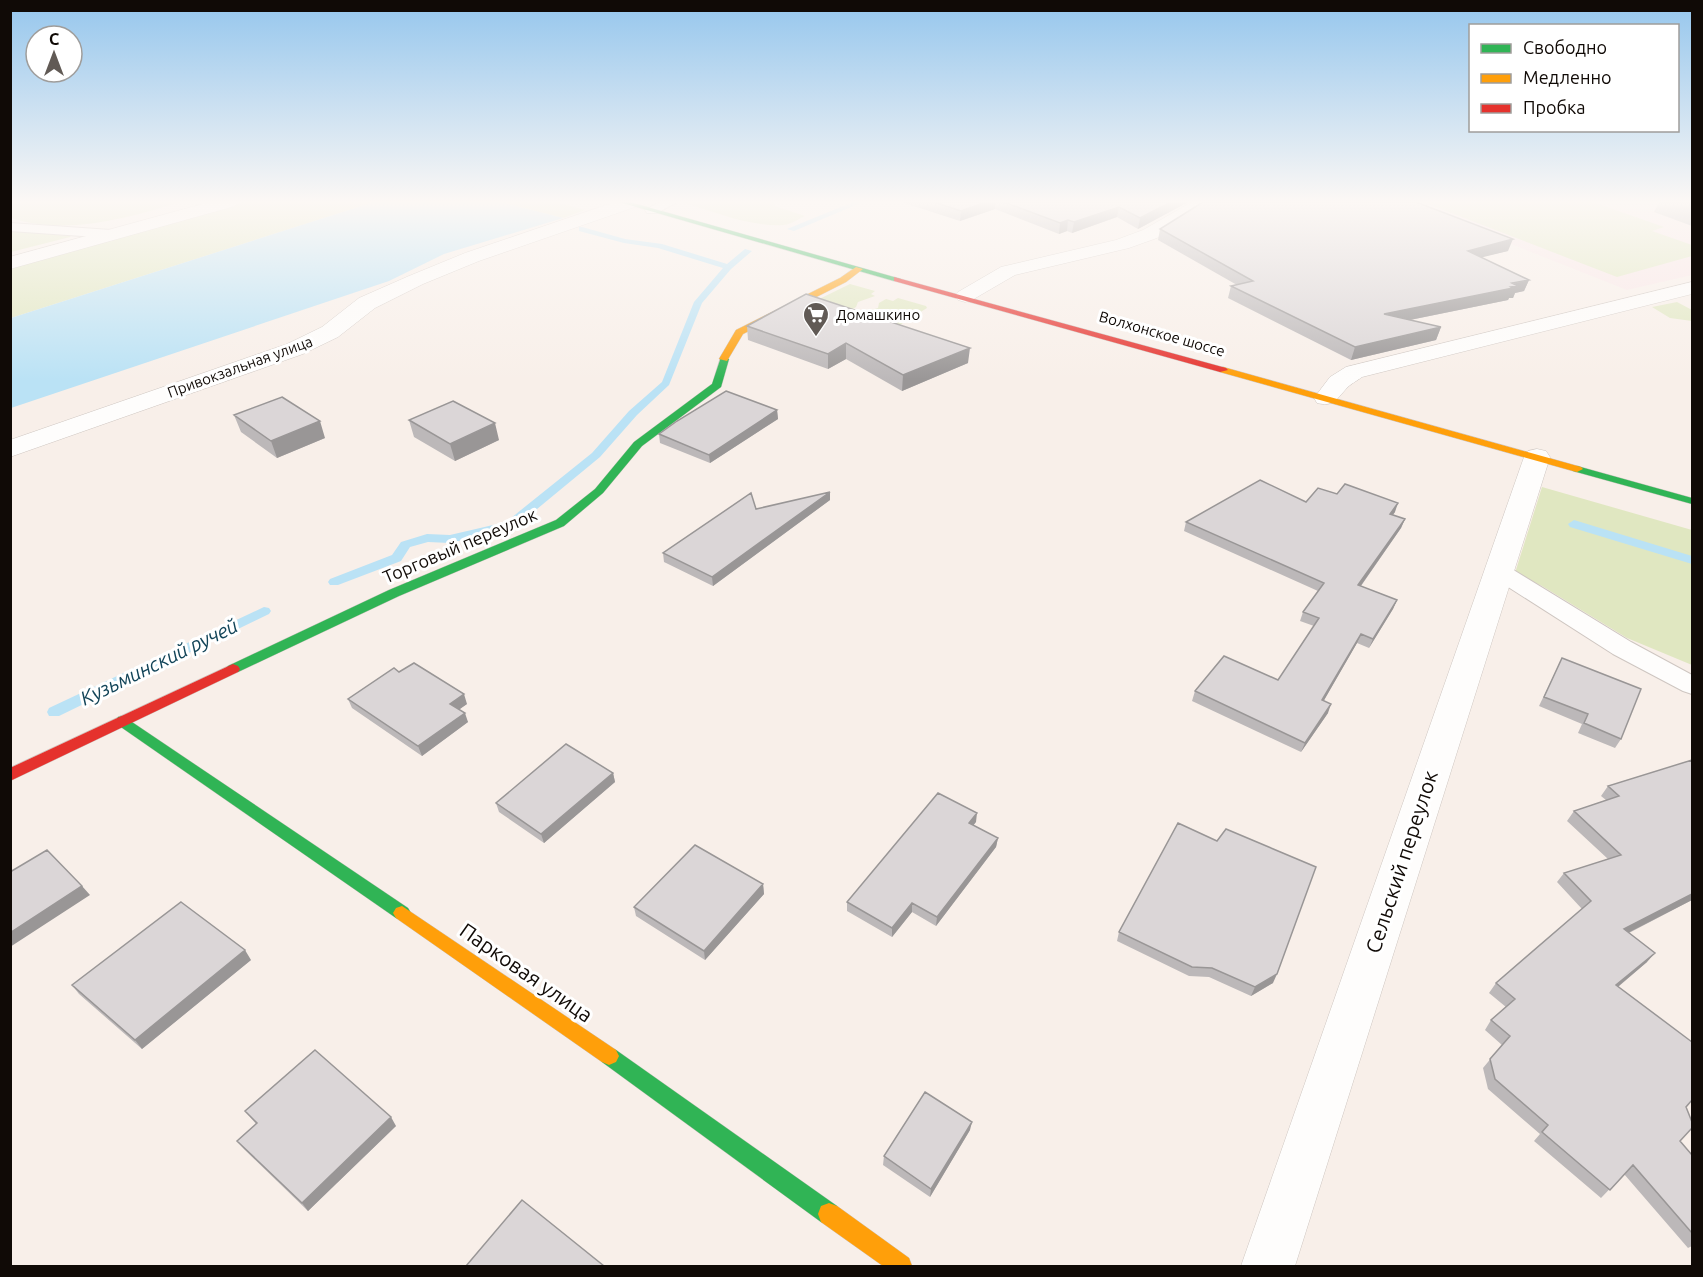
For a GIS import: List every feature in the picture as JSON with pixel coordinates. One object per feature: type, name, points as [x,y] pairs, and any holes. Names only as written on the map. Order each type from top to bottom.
[{"type":"street","name":"Привокзальная улица","points":[[10,449],[296,349],[330,332],[367,303],[461,262]]},
{"type":"street","name":"Волхонское шоссе","points":[[833,262],[965,296],[1692,501]]},
{"type":"street","points":[[965,296],[1008,272],[1050,262]]},
{"type":"street","name":"Торговый переулок","points":[[10,776],[394,593],[560,523],[599,491],[638,444],[717,385],[724,360],[739,332],[843,280],[859,269]]},
{"type":"street","points":[[1326,398],[1340,382],[1354,372],[1692,288]]},
{"type":"street","name":"Сельский переулок","points":[[1268,1266],[1538,457]]},
{"type":"street","name":"Парковая улица","points":[[123,721],[610,1057],[901,1266]]},
{"type":"lane","points":[[1499,571],[1622,648],[1692,685]]},
{"type":"shaded area","points":[[1555,262],[1692,262],[1692,275],[1627,290]]},
{"type":"green space","points":[[30,262],[188,262],[11,318],[11,267]]},
{"type":"green space","points":[[1577,262],[1672,262],[1617,277]]},
{"type":"green space","points":[[850,284],[875,291],[871,294],[875,296],[858,302],[856,307],[843,315],[809,304]]},
{"type":"green space","points":[[898,298],[927,308],[890,331],[854,319],[878,308],[879,303],[886,299],[893,301]]},
{"type":"green space","points":[[1677,302],[1692,310],[1692,321],[1670,318],[1652,307]]},
{"type":"green space","points":[[1542,487],[1692,530],[1692,665],[1627,638],[1542,586],[1515,573]]},
{"type":"water","points":[[188,262],[429,262],[389,281],[11,408],[11,318]]},
{"type":"building","points":[[1218,262],[1490,262],[1529,280],[1512,283],[1518,286],[1511,287],[1513,288],[1384,314],[1441,327],[1355,347],[1231,286],[1253,281]]},
{"type":"building","points":[[806,294],[970,348],[903,375],[846,343],[828,354],[747,326]]},
{"type":"building","points":[[726,391],[777,410],[709,455],[659,434],[677,421]]},
{"type":"building","points":[[282,397],[320,421],[271,441],[234,415]]},
{"type":"building","points":[[453,401],[495,423],[450,444],[409,420]]},
{"type":"building","points":[[1260,480],[1306,502],[1318,488],[1337,494],[1345,484],[1398,503],[1390,514],[1405,519],[1358,585],[1397,600],[1373,639],[1361,634],[1322,700],[1331,704],[1305,743],[1195,691],[1224,656],[1278,680],[1319,618],[1303,612],[1324,583],[1186,522]]},
{"type":"building","points":[[830,492],[712,577],[663,553],[751,493],[756,509]]},
{"type":"building","points":[[1562,658],[1641,689],[1621,739],[1584,723],[1588,714],[1544,697]]},
{"type":"building","points":[[414,663],[464,694],[450,704],[465,713],[418,746],[348,699],[394,668],[399,672]]},
{"type":"building","points":[[566,744],[613,773],[541,834],[496,803]]},
{"type":"building","points":[[1692,760],[1692,894],[1624,929],[1655,953],[1616,985],[1692,1042],[1692,1100],[1686,1107],[1692,1128],[1680,1141],[1692,1155],[1692,1233],[1633,1165],[1610,1190],[1542,1132],[1548,1125],[1495,1079],[1490,1059],[1510,1036],[1491,1020],[1515,999],[1496,983],[1591,901],[1564,873],[1621,855],[1574,811],[1619,796],[1608,786]]},
{"type":"building","points":[[938,793],[977,813],[969,823],[998,838],[937,917],[912,903],[892,928],[847,902]]},
{"type":"building","points":[[1178,823],[1217,841],[1226,829],[1316,867],[1277,974],[1255,987],[1212,968],[1192,967],[1119,932]]},
{"type":"building","points":[[695,845],[763,884],[704,951],[634,907]]},
{"type":"building","points":[[47,850],[82,886],[10,933],[10,872]]},
{"type":"building","points":[[181,902],[245,950],[135,1040],[72,985]]},
{"type":"building","points":[[315,1050],[391,1117],[302,1203],[237,1141],[257,1123],[245,1111]]},
{"type":"building","points":[[925,1092],[972,1122],[931,1189],[884,1156]]},
{"type":"building","points":[[522,1200],[604,1266],[466,1266]]},
{"type":"waterway","points":[[710,262],[728,267]]},
{"type":"waterway","name":"Кузьминский ручей","points":[[728,267],[735,262]]},
{"type":"waterway","name":"Кузьминский ручей","points":[[334,582],[397,558],[405,545],[427,538],[450,539],[510,525],[596,455],[633,413],[666,383],[698,302],[728,267]]},
{"type":"waterway","points":[[1574,524],[1692,560]]},
{"type":"waterway","name":"Кузьминский ручей","points":[[54,712],[264,611]]},
{"type":"traffic: fast","points":[[835,262],[897,279]]},
{"type":"traffic: fast","points":[[233,669],[394,593],[560,523],[599,491],[638,444],[717,385],[724,359]]},
{"type":"traffic: fast","points":[[1577,469],[1692,501]]},
{"type":"traffic: fast","points":[[123,721],[402,913]]},
{"type":"traffic: fast","points":[[609,1056],[829,1214]]},
{"type":"traffic: slow","points":[[724,359],[739,332],[843,280],[859,269]]},
{"type":"traffic: slow","points":[[1223,370],[1577,469]]},
{"type":"traffic: slow","points":[[402,913],[609,1056]]},
{"type":"traffic: slow","points":[[829,1214],[901,1266]]},
{"type":"traffic: jam","points":[[897,279],[1223,370]]},
{"type":"traffic: jam","points":[[10,775],[233,669]]},
{"type":"place","name":"Домашкино","points":[[816,338]]}]
